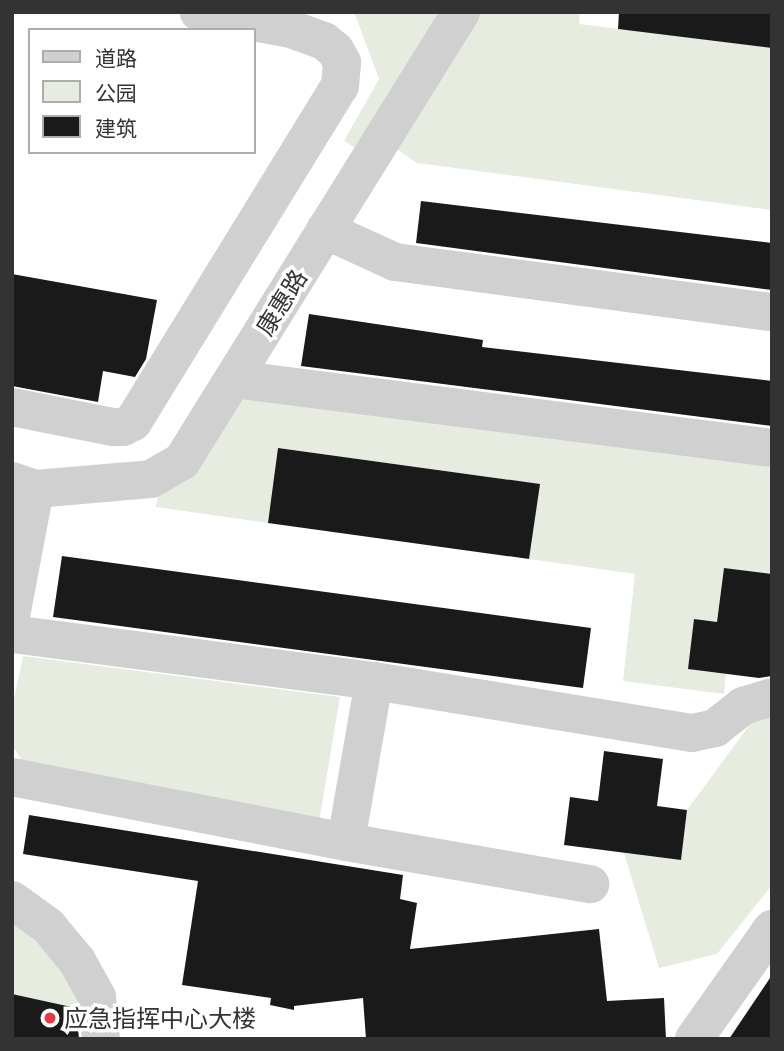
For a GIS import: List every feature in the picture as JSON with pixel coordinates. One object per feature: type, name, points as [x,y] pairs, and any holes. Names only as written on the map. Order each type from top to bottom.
[{"type":"street","points":[[12,407],[112,427],[123,427],[133,422],[340,86],[342,62],[335,50],[316,37],[291,29],[199,12]]},
{"type":"street","name":"康惠路","points":[[23,485],[151,479],[182,461],[461,12]]},
{"type":"street","points":[[325,230],[395,262],[772,312]]},
{"type":"street","points":[[233,379],[772,448]]},
{"type":"street","points":[[12,611],[23,485]]},
{"type":"street","points":[[12,634],[374,681],[692,733],[715,728],[743,706],[772,697]]},
{"type":"street","points":[[346,842],[374,681]]},
{"type":"street","points":[[12,778],[346,842],[590,884]]},
{"type":"street","points":[[12,900],[48,926],[77,961],[97,996],[101,1039]]},
{"type":"street","points":[[694,1039],[772,929]]},
{"type":"green space","points":[[354,12],[449,12],[364,153],[344,141],[379,79]]},
{"type":"green space","points":[[481,12],[580,12],[579,24],[772,48],[772,210],[417,163],[395,148]]},
{"type":"green space","points":[[240,392],[772,460],[772,574],[724,568],[717,622],[694,619],[689,669],[726,674],[724,694],[623,681],[635,574],[529,559],[539,484],[279,448],[268,523],[156,507],[159,488]]},
{"type":"green space","points":[[23,656],[340,697],[319,822],[26,767],[12,745],[12,709]]},
{"type":"green space","points":[[772,709],[772,885],[717,954],[659,968],[624,853],[681,860],[687,810],[748,727],[759,715]]},
{"type":"green space","points":[[12,915],[77,987],[79,1009],[12,994]]},
{"type":"building","points":[[619,12],[772,12],[772,48],[618,29]]},
{"type":"building","points":[[421,201],[772,243],[772,290],[416,243]]},
{"type":"building","points":[[12,274],[157,300],[146,359],[135,377],[103,371],[98,402],[12,386]]},
{"type":"building","points":[[309,314],[483,340],[482,347],[772,381],[772,426],[301,366]]},
{"type":"building","points":[[278,448],[540,484],[529,559],[268,523]]},
{"type":"building","points":[[62,556],[591,628],[583,688],[53,617]]},
{"type":"building","points":[[724,568],[772,574],[772,676],[759,678],[688,669],[694,619],[717,622]]},
{"type":"building","points":[[604,751],[663,759],[657,806],[687,810],[681,860],[564,845],[570,797],[598,801]]},
{"type":"building","points":[[29,815],[403,875],[400,899],[417,903],[410,949],[599,929],[607,1001],[664,998],[666,1039],[366,1039],[363,998],[294,1006],[294,1010],[270,1005],[271,998],[182,985],[198,881],[23,854]]},
{"type":"building","points":[[772,975],[772,1039],[729,1039]]},
{"type":"building","name":"应急指挥中心大楼","points":[[12,994],[76,1008],[79,1039],[12,1039]]},
{"type":"place","name":"应急指挥中心大楼","points":[[50,1018]]}]
